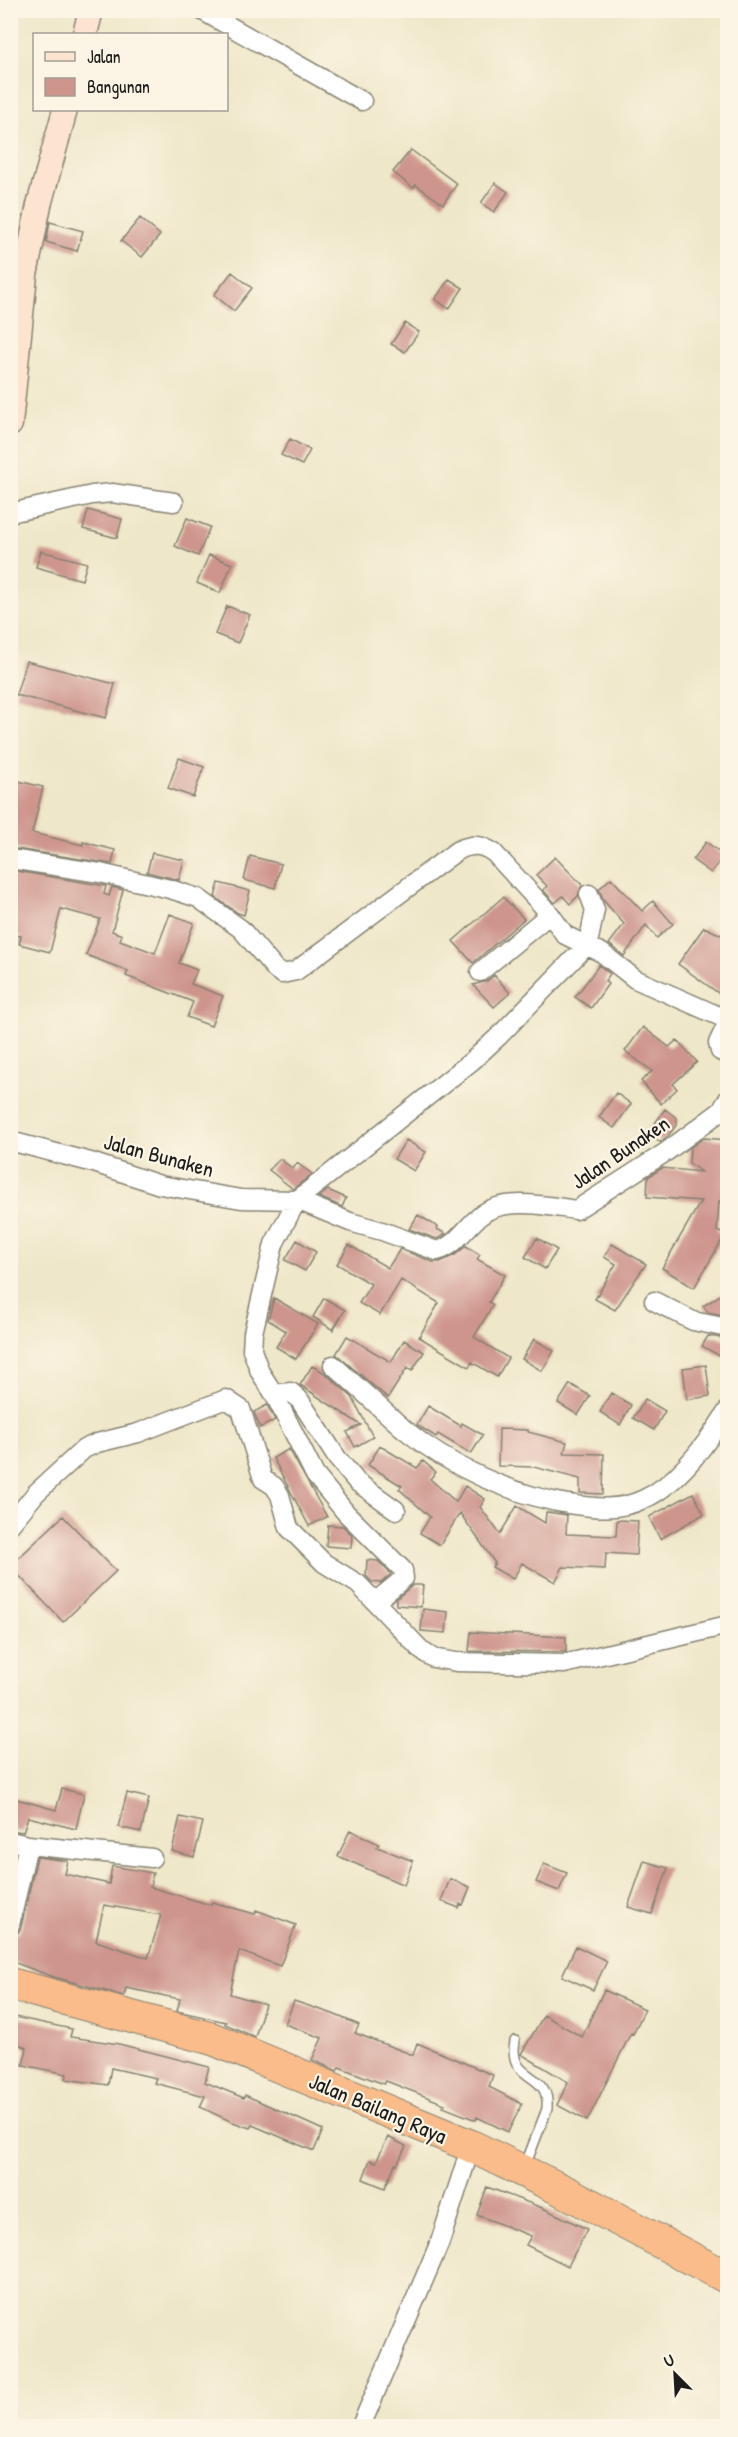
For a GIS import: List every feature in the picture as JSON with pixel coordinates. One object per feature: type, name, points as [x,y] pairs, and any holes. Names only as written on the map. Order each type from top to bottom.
[{"type":"highway","name":"Jalan Bailang Raya","points":[[10,1984],[213,2038],[471,2146],[570,2194],[728,2278]]},
{"type":"main road","points":[[85,33],[91,10]]},
{"type":"main road","points":[[10,424],[25,274],[39,205],[65,111]]},
{"type":"street","points":[[201,10],[362,101]]},
{"type":"street","points":[[10,513],[92,495],[112,493],[174,502]]},
{"type":"street","points":[[10,858],[100,873],[198,898],[241,929],[282,974],[296,971],[458,850],[470,845],[483,846],[494,853],[550,914],[565,935],[588,944],[635,980],[728,1021],[718,1043],[720,1051],[728,1055]]},
{"type":"street","points":[[375,1602],[404,1578],[403,1570],[346,1513],[315,1475],[274,1394],[260,1372],[252,1350],[261,1290],[273,1244],[297,1200],[472,1061],[588,944],[596,909],[589,894]]},
{"type":"street","points":[[480,972],[550,914]]},
{"type":"street","name":"Jalan Bunaken","points":[[10,1141],[94,1163],[160,1185],[241,1199],[297,1200],[350,1222],[436,1251],[445,1249],[481,1214],[499,1207],[526,1203],[576,1210],[721,1111],[728,1099]]},
{"type":"street","points":[[654,1301],[693,1321],[728,1329]]},
{"type":"street","points":[[333,1365],[405,1430],[440,1454],[523,1494],[589,1507],[617,1508],[645,1499],[662,1488],[694,1456],[728,1410]]},
{"type":"street","points":[[274,1394],[291,1392],[299,1399],[337,1458],[357,1482],[396,1510]]},
{"type":"street","points":[[10,1525],[36,1493],[84,1449],[97,1443],[138,1433],[226,1399],[241,1409],[263,1479],[274,1486],[280,1495],[289,1528],[324,1563],[358,1584],[422,1651],[433,1658],[456,1662],[564,1664],[728,1625]]},
{"type":"street","points":[[10,1925],[19,1843],[152,1858]]},
{"type":"street","points":[[360,2427],[440,2242],[471,2146]]},
{"type":"lane","points":[[515,2041],[513,2054],[517,2065],[522,2072],[545,2088],[548,2100],[548,2109],[523,2171]]},
{"type":"building","points":[[411,150],[457,184],[443,204],[416,185],[413,188],[393,172]]},
{"type":"building","points":[[495,183],[508,192],[494,212],[481,203]]},
{"type":"building","points":[[140,218],[160,235],[142,257],[121,241]]},
{"type":"building","points":[[50,222],[83,231],[77,251],[46,242]]},
{"type":"building","points":[[232,272],[252,288],[234,311],[214,295]]},
{"type":"building","points":[[449,279],[463,288],[449,309],[435,299]]},
{"type":"building","points":[[405,323],[419,332],[405,352],[391,344]]},
{"type":"building","points":[[290,439],[310,450],[302,465],[281,455]]},
{"type":"building","points":[[88,510],[122,519],[117,538],[83,529]]},
{"type":"building","points":[[187,518],[210,527],[198,556],[175,546]]},
{"type":"building","points":[[41,551],[87,563],[82,580],[36,567]]},
{"type":"building","points":[[209,555],[232,564],[220,593],[197,583]]},
{"type":"building","points":[[227,606],[250,615],[238,643],[215,634]]},
{"type":"building","points":[[26,661],[115,684],[106,718],[16,695]]},
{"type":"building","points":[[179,758],[204,767],[193,797],[168,788]]},
{"type":"building","points":[[10,779],[43,787],[32,833],[115,850],[112,864],[10,848]]},
{"type":"building","points":[[706,842],[724,855],[711,873],[693,860]]},
{"type":"building","points":[[152,853],[184,860],[179,880],[147,872]]},
{"type":"building","points":[[250,856],[281,864],[275,888],[244,880]]},
{"type":"building","points":[[555,857],[582,885],[578,896],[570,904],[563,896],[555,903],[543,890],[547,886],[536,875]]},
{"type":"building","points":[[10,870],[106,886],[104,894],[109,896],[112,887],[123,890],[112,931],[122,935],[120,940],[155,953],[170,914],[194,923],[179,963],[197,970],[191,984],[223,996],[211,1026],[187,1017],[193,1002],[126,976],[128,971],[86,955],[100,919],[61,909],[50,952],[19,944],[21,936],[10,935]]},
{"type":"building","points":[[611,878],[642,911],[653,901],[673,924],[657,938],[646,925],[624,956],[609,944],[624,924],[604,901],[599,889]]},
{"type":"building","points":[[219,883],[250,891],[244,915],[215,897]]},
{"type":"building","points":[[503,897],[524,919],[473,963],[453,941]]},
{"type":"building","points":[[704,927],[728,938],[728,1000],[678,964]]},
{"type":"building","points":[[599,965],[610,974],[605,981],[608,984],[591,1008],[575,997]]},
{"type":"building","points":[[494,975],[510,993],[494,1007],[473,985],[487,981]]},
{"type":"building","points":[[643,1027],[669,1047],[677,1040],[697,1062],[673,1084],[677,1089],[661,1104],[641,1081],[652,1071],[625,1051]]},
{"type":"building","points":[[616,1093],[631,1104],[614,1128],[599,1117]]},
{"type":"building","points":[[665,1109],[677,1118],[677,1124],[660,1142],[648,1133]]},
{"type":"building","points":[[704,1138],[728,1140],[728,1202],[719,1201],[717,1231],[725,1235],[694,1288],[662,1268],[701,1201],[647,1197],[648,1177],[662,1168],[701,1172],[689,1163],[690,1148]]},
{"type":"building","points":[[406,1140],[426,1152],[414,1171],[394,1159]]},
{"type":"building","points":[[280,1159],[293,1169],[297,1163],[312,1174],[293,1189],[269,1170]]},
{"type":"building","points":[[328,1190],[346,1198],[342,1207],[319,1197]]},
{"type":"building","points":[[418,1215],[446,1234],[437,1239],[409,1229]]},
{"type":"building","points":[[537,1238],[557,1250],[545,1269],[525,1257]]},
{"type":"building","points":[[297,1240],[316,1252],[305,1271],[285,1260]]},
{"type":"building","points":[[612,1244],[646,1264],[615,1310],[595,1299],[616,1264],[604,1257]]},
{"type":"building","points":[[349,1245],[388,1268],[400,1249],[433,1262],[440,1262],[455,1255],[466,1246],[480,1255],[477,1259],[505,1275],[489,1302],[493,1305],[474,1337],[508,1358],[497,1377],[472,1362],[469,1367],[419,1337],[439,1303],[401,1280],[380,1315],[359,1303],[371,1284],[337,1264]]},
{"type":"building","points":[[728,1290],[728,1316],[708,1312],[703,1306]]},
{"type":"building","points":[[274,1298],[318,1324],[296,1359],[276,1347],[286,1331],[268,1320]]},
{"type":"building","points":[[324,1298],[345,1310],[333,1330],[313,1317]]},
{"type":"building","points":[[347,1336],[391,1362],[404,1340],[424,1352],[412,1371],[407,1368],[388,1398],[336,1354]]},
{"type":"building","points":[[708,1336],[728,1339],[728,1349],[724,1355],[718,1355],[702,1346]]},
{"type":"building","points":[[534,1339],[554,1351],[542,1371],[522,1359]]},
{"type":"building","points":[[706,1365],[710,1396],[687,1400],[683,1368]]},
{"type":"building","points":[[312,1366],[325,1373],[352,1397],[373,1437],[355,1447],[347,1432],[361,1425],[300,1385]]},
{"type":"building","points":[[570,1384],[590,1396],[578,1415],[558,1403]]},
{"type":"building","points":[[611,1393],[631,1405],[620,1425],[600,1412]]},
{"type":"building","points":[[645,1399],[665,1411],[654,1430],[633,1418]]},
{"type":"building","points":[[267,1405],[275,1420],[260,1428],[254,1412]]},
{"type":"building","points":[[428,1406],[461,1426],[462,1423],[483,1435],[471,1454],[438,1434],[436,1437],[417,1425]]},
{"type":"building","points":[[499,1429],[528,1430],[528,1432],[567,1442],[564,1453],[604,1454],[603,1494],[580,1493],[580,1479],[534,1467],[498,1466]]},
{"type":"building","points":[[380,1446],[417,1468],[423,1461],[436,1472],[430,1479],[456,1502],[465,1486],[485,1499],[480,1507],[500,1534],[517,1506],[545,1523],[546,1512],[567,1515],[566,1534],[616,1536],[617,1520],[638,1521],[636,1555],[606,1553],[605,1569],[563,1567],[555,1582],[522,1563],[513,1579],[492,1567],[495,1563],[460,1513],[440,1545],[420,1533],[430,1517],[399,1489],[402,1486],[368,1465]]},
{"type":"building","points":[[289,1449],[327,1517],[309,1526],[273,1458]]},
{"type":"building","points":[[693,1493],[704,1514],[660,1539],[649,1517]]},
{"type":"building","points":[[63,1516],[116,1571],[63,1622],[10,1566]]},
{"type":"building","points":[[328,1525],[343,1526],[352,1535],[351,1548],[326,1546]]},
{"type":"building","points":[[367,1560],[378,1561],[391,1574],[381,1583],[372,1582],[366,1576]]},
{"type":"building","points":[[413,1585],[423,1585],[421,1607],[396,1605],[396,1599]]},
{"type":"building","points":[[423,1609],[448,1612],[446,1633],[421,1631]]},
{"type":"building","points":[[471,1632],[566,1637],[566,1652],[469,1651]]},
{"type":"building","points":[[62,1789],[84,1794],[76,1829],[28,1817],[23,1832],[10,1830],[10,1797],[56,1810]]},
{"type":"building","points":[[127,1793],[149,1798],[141,1832],[118,1827]]},
{"type":"building","points":[[180,1817],[203,1822],[194,1857],[172,1851]]},
{"type":"building","points":[[350,1830],[379,1844],[377,1847],[413,1861],[404,1885],[338,1856]]},
{"type":"building","points":[[37,1857],[68,1861],[65,1874],[109,1884],[112,1866],[153,1873],[150,1887],[211,1905],[212,1902],[255,1914],[256,1910],[296,1925],[280,1966],[239,1951],[230,1994],[265,2004],[255,2037],[225,2024],[226,2022],[177,2011],[180,1999],[126,1988],[124,1996],[54,1977],[10,1961],[10,1936],[18,1933]],"holes":[[[104,1905],[161,1915],[148,1958],[96,1941]]]},
{"type":"building","points":[[644,1861],[668,1868],[652,1914],[628,1907]]},
{"type":"building","points":[[544,1864],[567,1873],[559,1891],[536,1882]]},
{"type":"building","points":[[450,1879],[470,1887],[463,1905],[460,1904],[459,1908],[441,1901]]},
{"type":"building","points":[[576,1946],[607,1961],[593,1990],[562,1976]]},
{"type":"building","points":[[604,1990],[645,2009],[587,2121],[557,2105],[568,2082],[521,2054],[544,2015],[582,2037]]},
{"type":"building","points":[[294,2001],[359,2025],[355,2033],[413,2055],[417,2043],[493,2075],[489,2087],[522,2104],[508,2132],[477,2117],[476,2120],[443,2107],[445,2104],[386,2081],[384,2084],[339,2067],[337,2071],[312,2060],[322,2038],[285,2024]]},
{"type":"building","points":[[10,2016],[72,2029],[70,2037],[119,2044],[209,2067],[205,2082],[244,2098],[245,2095],[323,2130],[314,2151],[252,2125],[250,2128],[230,2121],[200,2107],[205,2096],[154,2083],[156,2078],[111,2068],[108,2085],[66,2079],[67,2074],[23,2065],[27,2048],[10,2040]]},
{"type":"building","points":[[388,2137],[406,2146],[385,2188],[363,2179],[370,2160],[376,2162]]},
{"type":"building","points":[[487,2187],[545,2209],[587,2229],[568,2266],[526,2245],[531,2236],[477,2215]]}]
